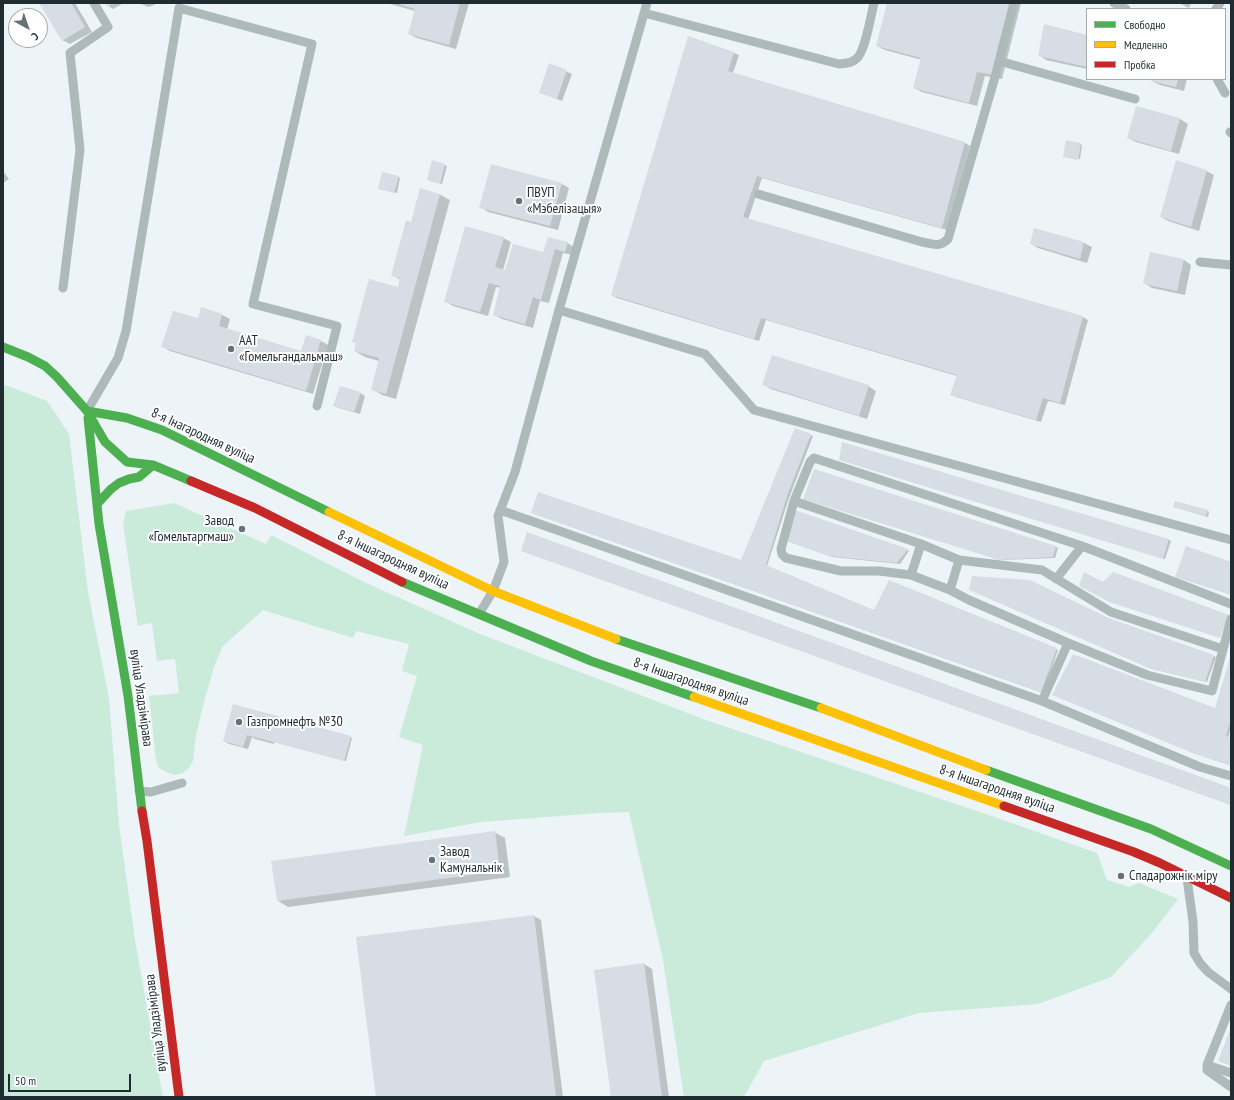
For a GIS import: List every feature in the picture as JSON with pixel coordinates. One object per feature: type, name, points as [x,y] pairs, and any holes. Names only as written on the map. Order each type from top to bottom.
[{"type":"main road","points":[[3,347],[28,356],[45,366],[57,377],[87,411],[106,442],[127,462],[153,465]]},
{"type":"main road","name":"вуліца Уладзімірава","points":[[87,411],[99,524],[128,696],[179,1097]]},
{"type":"main road","name":"8-я Інагародняя вуліца","points":[[87,411],[127,418],[162,430],[365,530]]},
{"type":"main road","points":[[97,504],[111,489],[124,481],[138,477],[153,465]]},
{"type":"main road","name":"8-я Іншагародняя вуліца","points":[[153,465],[254,508],[391,577],[591,661],[1134,852],[1160,863],[1231,898]]},
{"type":"main road","name":"8-я Іншагародняя вуліца","points":[[365,530],[493,591],[603,635],[821,708],[1021,783],[1150,829],[1231,866]]},
{"type":"lane","points":[[63,288],[80,150],[70,53],[108,27],[94,3]]},
{"type":"lane","points":[[479,614],[493,591],[504,562],[498,516],[515,472],[559,310],[647,3]]},
{"type":"lane","points":[[644,13],[839,64],[850,63],[857,59],[862,52],[874,3]]},
{"type":"lane","points":[[758,194],[922,242],[936,245],[943,244],[948,239],[1014,3]]},
{"type":"lane","points":[[1114,3],[1124,8]]},
{"type":"lane","points":[[87,411],[118,358],[126,331],[179,8],[312,44],[253,304],[337,326],[316,406]]},
{"type":"lane","points":[[999,61],[1135,98]]},
{"type":"lane","points":[[1218,80],[1225,93]]},
{"type":"lane","points":[[1200,262],[1231,265]]},
{"type":"lane","points":[[559,310],[705,354],[754,410],[1231,540]]},
{"type":"lane","points":[[1231,604],[1082,546],[814,458],[810,462],[794,501],[781,549],[782,554],[786,558],[841,570],[879,571],[910,575],[950,590],[1068,643],[1146,675],[1212,691],[1231,619]]},
{"type":"lane","points":[[794,501],[921,544],[958,560],[1042,570],[1111,612],[1223,649]]},
{"type":"lane","points":[[500,510],[1042,701],[1200,767],[1231,776]]},
{"type":"lane","points":[[910,575],[921,544]]},
{"type":"lane","points":[[1056,579],[1082,546]]},
{"type":"lane","points":[[950,590],[958,560]]},
{"type":"lane","points":[[1042,701],[1068,643]]},
{"type":"lane","points":[[139,792],[151,792],[182,783]]},
{"type":"lane","points":[[1187,877],[1193,922],[1194,953],[1208,972],[1231,989]]},
{"type":"lane","points":[[1231,1005],[1221,1042],[1216,1053],[1207,1065],[1207,1070],[1231,1087]]},
{"type":"lane","points":[[1207,1065],[1231,1073]]},
{"type":"green space","points":[[3,384],[47,401],[69,434],[88,592],[109,698],[119,825],[135,940],[163,1097],[3,1097]]},
{"type":"green space","points":[[174,503],[266,544],[271,535],[364,582],[480,634],[706,720],[1097,853],[1107,880],[1129,887],[1139,883],[1178,899],[1152,933],[1111,977],[1038,1004],[919,1013],[764,1061],[744,1097],[684,1097],[663,960],[629,812],[482,822],[404,836],[423,745],[399,737],[417,676],[402,671],[409,644],[356,631],[353,638],[263,610],[223,646],[214,667],[204,702],[196,735],[193,761],[189,768],[183,773],[174,775],[159,768],[156,760],[149,696],[179,693],[175,659],[157,661],[152,623],[138,626],[123,524],[126,511]]},
{"type":"building","points":[[39,3],[71,3],[85,27],[62,41],[48,18],[48,8],[42,8]]},
{"type":"building","points":[[105,3],[113,3],[107,7]]},
{"type":"building","points":[[395,3],[460,3],[449,45],[408,34],[415,9]]},
{"type":"building","points":[[887,3],[1013,3],[994,75],[977,72],[969,103],[913,88],[921,58],[876,46]]},
{"type":"building","points":[[1044,24],[1086,35],[1086,67],[1038,56]]},
{"type":"building","points":[[688,36],[734,52],[728,71],[965,142],[942,228],[757,176],[743,217],[1083,316],[1060,403],[1043,398],[1036,420],[950,395],[957,375],[761,318],[754,339],[611,295]]},
{"type":"building","points":[[549,63],[567,70],[557,99],[539,93]]},
{"type":"building","points":[[1152,80],[1178,80],[1176,87]]},
{"type":"building","points":[[1136,106],[1180,118],[1171,151],[1127,138]]},
{"type":"building","points":[[1066,140],[1081,143],[1078,160],[1063,157]]},
{"type":"building","points":[[432,160],[445,164],[440,184],[427,180]]},
{"type":"building","points":[[1176,160],[1207,170],[1191,227],[1160,217]]},
{"type":"building","points":[[491,164],[562,183],[550,226],[479,208]]},
{"type":"building","points":[[382,172],[399,176],[394,193],[378,189]]},
{"type":"building","points":[[420,188],[440,194],[386,394],[371,390],[379,358],[354,351],[356,343],[352,342],[369,279],[398,287],[400,278],[391,276],[406,220],[411,222]]},
{"type":"building","points":[[465,226],[504,237],[495,267],[505,270],[513,244],[543,252],[548,237],[568,242],[565,252],[555,249],[541,300],[533,297],[525,324],[493,315],[500,286],[489,283],[480,312],[444,302]]},
{"type":"building","points":[[1034,228],[1084,242],[1080,259],[1030,244]]},
{"type":"building","points":[[1150,252],[1184,259],[1177,291],[1143,284]]},
{"type":"building","name":"ААТ «Гомельгандальмаш»","points":[[201,307],[222,314],[219,326],[301,351],[306,335],[321,340],[306,391],[161,347],[173,311],[198,318]]},
{"type":"building","points":[[772,355],[869,385],[859,416],[762,385]]},
{"type":"building","points":[[340,386],[361,392],[354,412],[333,406]]},
{"type":"building","points":[[795,428],[811,434],[787,496],[766,565],[874,610],[889,580],[1057,648],[1041,692],[531,513],[538,492],[741,560]]},
{"type":"building","points":[[842,442],[1169,539],[1163,559],[839,460]]},
{"type":"building","points":[[814,469],[1056,546],[1053,557],[999,560],[803,499]]},
{"type":"building","points":[[1175,501],[1208,510],[1206,516],[1173,507]]},
{"type":"building","points":[[795,510],[908,549],[897,563],[829,556],[786,541]]},
{"type":"building","points":[[527,532],[1231,788],[1231,805],[521,551]]},
{"type":"building","points":[[1186,546],[1231,562],[1231,595],[1175,577]]},
{"type":"building","points":[[1084,572],[1103,582],[1113,572],[1229,615],[1220,638],[1109,602],[1079,586]]},
{"type":"building","points":[[972,576],[1030,580],[1111,619],[1214,655],[1205,682],[1149,668],[969,590]]},
{"type":"building","points":[[1073,654],[1215,708],[1231,654],[1231,719],[1226,736],[1231,738],[1231,766],[1195,754],[1052,695]]},
{"type":"building","points":[[233,704],[351,736],[344,761],[247,735],[243,747],[223,741]]},
{"type":"building","points":[[495,831],[500,871],[277,901],[271,861]]},
{"type":"building","points":[[534,915],[556,1097],[376,1097],[356,937]]},
{"type":"building","points":[[644,963],[662,1097],[611,1097],[594,970]]},
{"type":"building","points":[[1231,1027],[1231,1066],[1218,1061]]},
{"type":"traffic: fast","points":[[3,347],[45,366],[57,377],[87,411],[105,442],[127,462],[153,465],[191,481]]},
{"type":"traffic: fast","points":[[87,411],[127,418],[162,430],[329,512]]},
{"type":"traffic: fast","points":[[88,418],[99,524],[128,696],[142,811]]},
{"type":"traffic: fast","points":[[97,504],[119,483],[139,477],[153,465]]},
{"type":"traffic: fast","points":[[402,582],[591,661],[694,697]]},
{"type":"traffic: fast","points":[[616,639],[821,708]]},
{"type":"traffic: fast","points":[[986,770],[1151,829],[1231,866]]},
{"type":"traffic: slow","points":[[329,512],[493,591],[616,639]]},
{"type":"traffic: slow","points":[[694,697],[1004,806]]},
{"type":"traffic: slow","points":[[821,708],[986,770]]},
{"type":"traffic: jam","points":[[191,481],[255,508],[402,582]]},
{"type":"traffic: jam","points":[[1004,806],[1134,852],[1160,863],[1231,898]]},
{"type":"traffic: jam","points":[[142,811],[179,1097]]},
{"type":"place","name":"ПВУП «Мэбелізацыя»","points":[[519,201]]},
{"type":"place","name":"ААТ «Гомельгандальмаш»","points":[[231,349]]},
{"type":"place","name":"Завод «Гомельтаргмаш»","points":[[242,529]]},
{"type":"place","name":"Газпромнефть №30","points":[[239,722]]},
{"type":"place","name":"Завод Камунальнік","points":[[432,860]]},
{"type":"place","name":"Спадарожнік міру","points":[[1121,876]]}]
